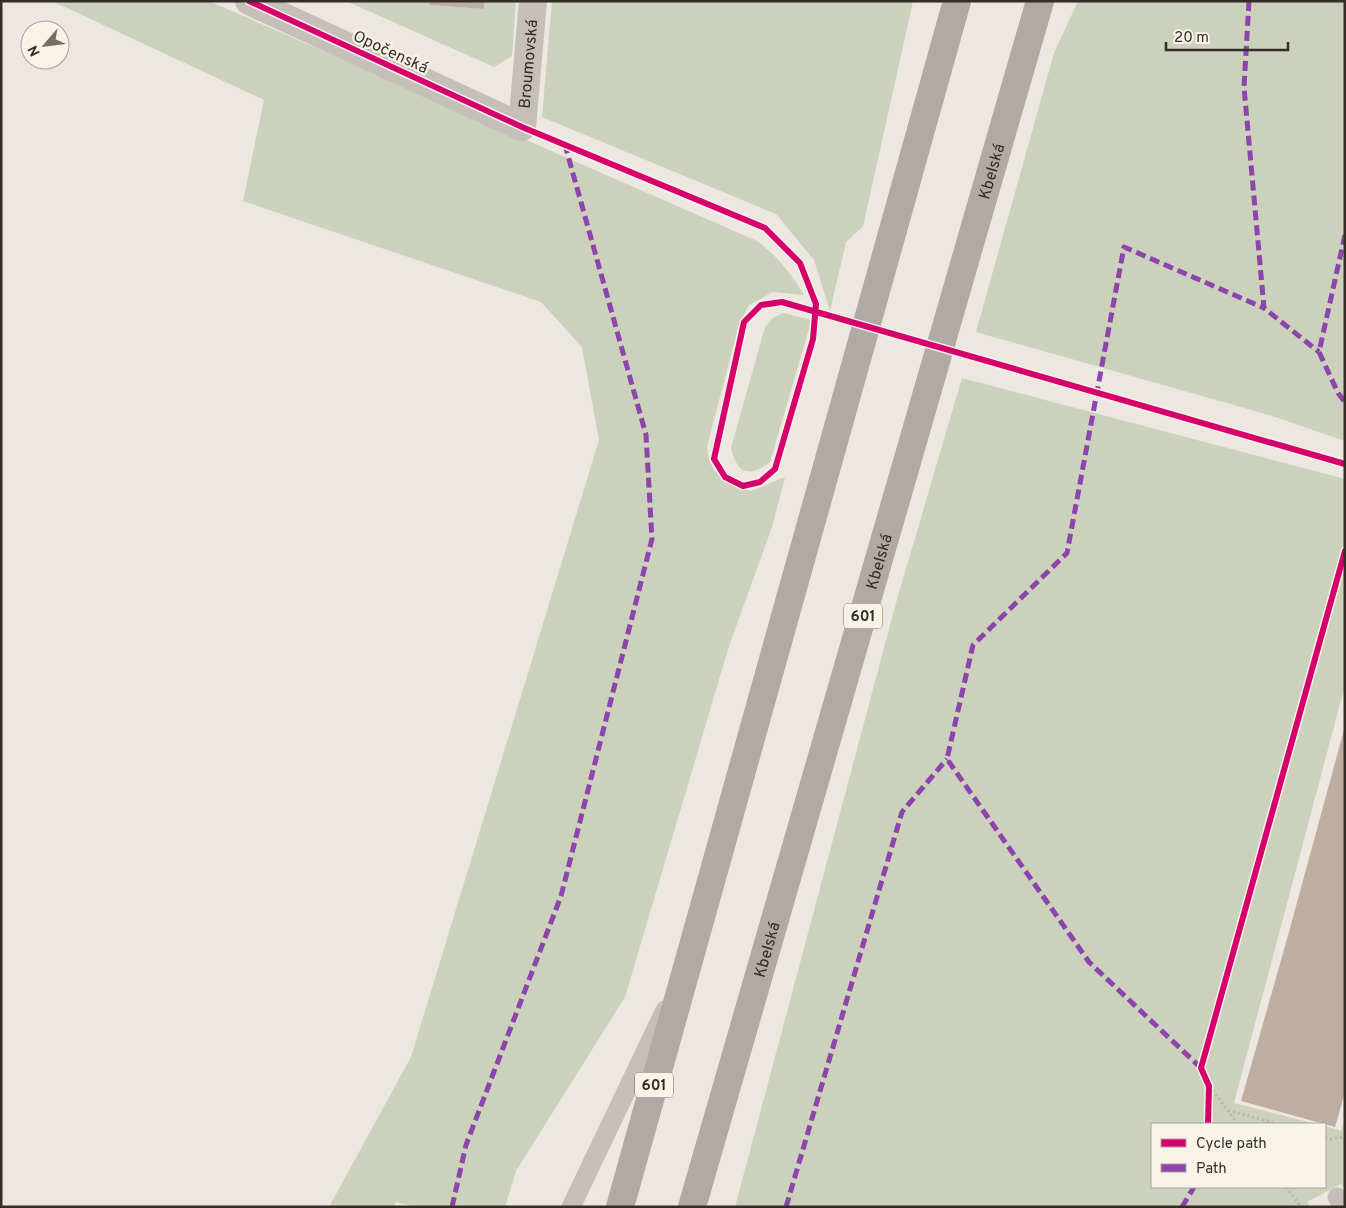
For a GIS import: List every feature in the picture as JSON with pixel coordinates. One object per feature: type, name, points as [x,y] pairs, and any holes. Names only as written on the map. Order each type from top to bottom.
[{"type":"highway","name":"601","points":[[620,1207],[957,1]]},
{"type":"highway","name":"Kbelská","points":[[692,1207],[1040,1]]},
{"type":"street","name":"Opočenská","points":[[249,1],[522,127]]},
{"type":"street","name":"Broumovská","points":[[522,127],[533,1]]},
{"type":"lane","points":[[571,1207],[688,964]]},
{"type":"path","points":[[522,127],[766,228],[800,263],[816,304],[813,339],[776,468],[760,482],[743,486],[725,477],[714,459],[744,322],[761,305],[782,302],[1345,464]]},
{"type":"path","points":[[1237,1123],[1209,1086],[1201,1068],[1345,550]]},
{"type":"path","points":[[1227,1110],[1274,1123]]},
{"type":"path","points":[[1326,1138],[1345,1137]]},
{"type":"path","points":[[1287,1188],[1301,1207]]},
{"type":"green space","points":[[52,1],[209,1],[757,241],[783,265],[804,295],[773,292],[749,305],[739,325],[707,446],[711,465],[715,471],[726,480],[751,491],[785,477],[772,527],[729,646],[625,997],[516,1171],[505,1207],[415,1207],[396,1202],[394,1207],[329,1207],[411,1057],[599,440],[582,347],[541,302],[243,201],[264,100]]},
{"type":"green space","points":[[346,1],[430,1],[430,5],[484,9],[484,1],[516,1],[512,56],[494,67]]},
{"type":"green space","points":[[552,1],[913,1],[863,226],[846,242],[830,311],[814,260],[776,214],[542,117]]},
{"type":"green space","points":[[1078,1],[1345,1],[1345,441],[1269,415],[976,332],[1054,53]]},
{"type":"green space","points":[[783,313],[811,320],[809,329],[770,462],[756,470],[745,471],[740,468],[731,448],[765,327],[773,318]]},
{"type":"green space","points":[[962,378],[1345,479],[1345,685],[1234,1103],[1312,1123],[1151,1123],[1151,1188],[1326,1188],[1326,1126],[1341,1131],[1345,1118],[1345,1188],[1341,1184],[1307,1202],[1311,1207],[735,1207],[896,603]]},
{"type":"building","points":[[430,1],[484,1],[484,9],[429,5]]},
{"type":"building","points":[[1345,726],[1345,1092],[1335,1127],[1241,1101]]},
{"type":"marked path","points":[[1249,1],[1244,87],[1264,308],[1319,352]]},
{"type":"marked path","points":[[452,1207],[466,1145],[561,896],[652,539],[646,435],[565,145]]},
{"type":"marked path","points":[[1345,235],[1319,352],[1338,393],[1345,402]]},
{"type":"marked path","points":[[1201,1068],[1089,962],[947,759],[973,645],[1067,553],[1124,247],[1264,308]]},
{"type":"marked path","points":[[786,1207],[902,812],[947,759]]},
{"type":"marked path","points":[[1182,1207],[1193,1188]]},
{"type":"cycle path","points":[[249,1],[522,127],[765,228],[800,263],[816,304],[813,339],[775,469],[760,482],[743,486],[725,477],[714,459],[744,322],[761,305],[782,302],[813,311],[1345,464]]},
{"type":"cycle path","points":[[1208,1123],[1209,1086],[1201,1068],[1345,551]]}]
